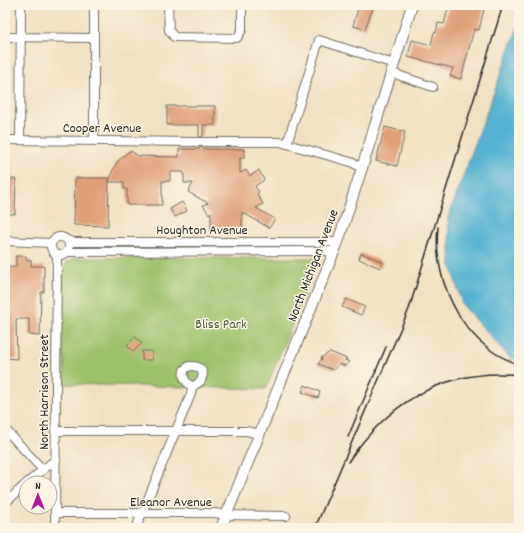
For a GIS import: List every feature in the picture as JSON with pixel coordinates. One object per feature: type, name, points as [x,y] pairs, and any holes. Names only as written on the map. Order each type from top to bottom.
[{"type":"main road","name":"North Michigan Avenue","points":[[221,528],[336,246],[362,168],[412,5]]},
{"type":"street","points":[[20,140],[21,5]]},
{"type":"street","points":[[94,5],[94,140]]},
{"type":"street","points":[[168,5],[169,30],[174,37],[237,38],[242,30],[242,5]]},
{"type":"street","points":[[5,37],[94,38]]},
{"type":"street","points":[[287,144],[319,40],[393,68],[433,87]]},
{"type":"street","name":"Cooper Avenue","points":[[5,140],[201,142],[268,141],[287,144],[351,162],[362,168]]},
{"type":"street","points":[[60,237],[67,240],[69,244],[68,252],[62,256],[57,256],[52,252],[51,243],[53,239],[60,237]]},
{"type":"street","name":"Houghton Avenue","points":[[67,240],[74,242],[336,246]]},
{"type":"street","points":[[5,241],[51,243]]},
{"type":"street","name":"Houghton Avenue","points":[[68,252],[336,246]]},
{"type":"street","name":"North Harrison Street","points":[[56,475],[57,256]]},
{"type":"street","points":[[136,528],[191,394],[192,387]]},
{"type":"street","points":[[5,429],[42,469]]},
{"type":"street","points":[[55,431],[246,432],[260,434]]},
{"type":"street","points":[[35,475],[56,459]]},
{"type":"street","points":[[5,503],[18,491]]},
{"type":"street","name":"Eleanor Avenue","points":[[58,513],[215,513],[226,515],[286,516]]},
{"type":"street","name":"North Harrison Street","points":[[55,515],[55,528]]},
{"type":"green space","name":"Bliss Park","points":[[76,258],[315,258],[318,260],[266,389],[64,384],[64,359],[62,348],[62,271],[67,262]]},
{"type":"water","points":[[519,24],[519,358],[511,359],[462,304],[451,265],[448,218]]},
{"type":"building","points":[[359,5],[374,5],[365,29],[353,26]]},
{"type":"building","points":[[449,5],[485,5],[479,30],[474,29],[461,79],[450,76],[453,68],[408,57],[412,40],[431,45],[438,23],[444,24]]},
{"type":"building","points":[[167,106],[215,106],[215,125],[203,125],[203,136],[201,137],[199,136],[199,125],[167,125]]},
{"type":"building","points":[[385,127],[405,132],[397,166],[376,161]]},
{"type":"building","points":[[201,147],[203,149],[244,149],[244,158],[240,158],[240,173],[246,170],[250,176],[259,170],[264,180],[255,186],[259,192],[257,194],[263,204],[256,208],[275,219],[269,228],[242,212],[242,231],[211,231],[211,212],[209,214],[203,205],[208,203],[188,192],[193,183],[184,183],[184,172],[170,172],[170,181],[162,181],[162,205],[127,205],[127,189],[124,189],[124,182],[109,182],[117,162],[128,152],[131,151],[138,156],[179,157],[179,149],[199,149]]},
{"type":"building","points":[[5,165],[10,165],[10,179],[16,179],[15,214],[5,214]]},
{"type":"building","points":[[75,178],[109,178],[108,226],[74,225]]},
{"type":"building","points":[[182,202],[187,211],[175,217],[170,209]]},
{"type":"building","points":[[361,253],[383,262],[380,268],[359,259]]},
{"type":"building","points":[[16,256],[26,256],[26,260],[31,260],[31,266],[44,266],[44,292],[41,292],[40,336],[29,335],[29,319],[16,319],[17,359],[5,358],[5,267],[16,267]]},
{"type":"building","points":[[346,299],[365,307],[361,315],[342,307]]},
{"type":"building","points":[[135,337],[142,343],[133,352],[127,345]]},
{"type":"building","points":[[142,351],[152,351],[152,360],[142,360]]},
{"type":"building","points":[[330,352],[347,359],[345,360],[350,362],[345,366],[340,364],[333,370],[318,364],[322,359],[321,358]]},
{"type":"building","points":[[305,385],[320,392],[318,398],[302,392]]},
{"type":"railway","points":[[315,528],[409,309],[503,5]]},
{"type":"railway","points":[[438,227],[437,244],[439,262],[449,296],[457,312],[467,327],[479,340],[495,353],[519,365]]},
{"type":"railway","points":[[348,437],[386,347]]},
{"type":"railway","points":[[348,462],[381,422],[400,406],[421,393],[466,377],[492,374],[519,375]]}]
